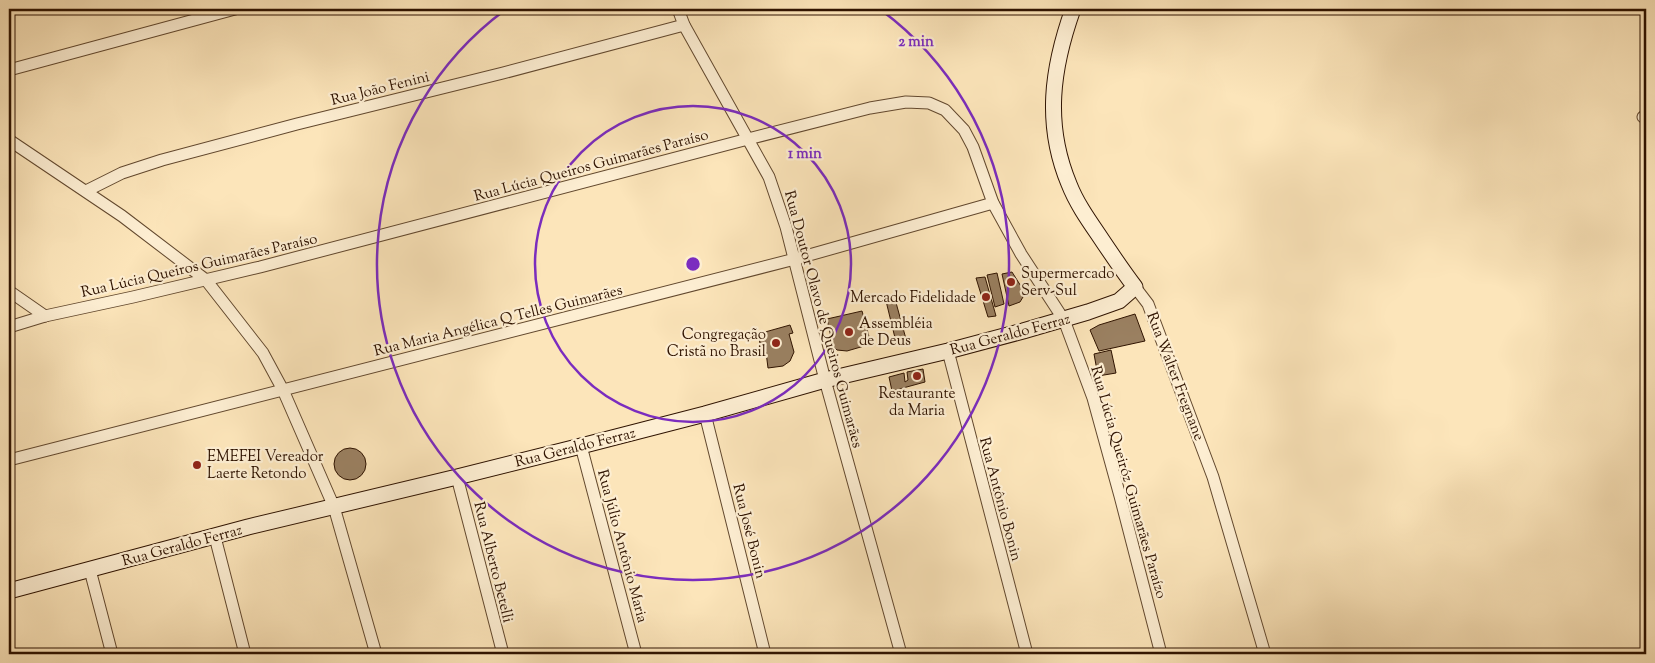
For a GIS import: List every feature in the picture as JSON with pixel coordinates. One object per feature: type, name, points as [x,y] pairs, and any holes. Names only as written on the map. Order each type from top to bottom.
[{"type":"street","points":[[9,70],[235,9]]},
{"type":"street","name":"Rua Doutor Olavo de Queiros Guimarães","points":[[678,9],[684,25],[769,178],[786,227],[825,380],[901,654]]},
{"type":"street","name":"Rua Walter Fregnane","points":[[1073,9],[1066,27],[1053,98],[1054,125],[1059,157],[1079,205],[1135,288],[1148,304],[1213,477],[1265,654]]},
{"type":"street","name":"Rua João Fenini","points":[[86,191],[122,173],[162,160],[684,25]]},
{"type":"street","name":"Rua Lúcia Queiros Guimarães Paraíso","points":[[9,327],[45,316],[133,298],[260,267],[870,108],[906,102],[929,103],[945,110],[964,130],[973,147],[993,203],[1021,254],[1064,320]]},
{"type":"street","points":[[9,140],[148,235],[206,280],[263,353],[284,390],[334,507],[376,654]]},
{"type":"street","name":"Rua Maria Angélica Q Telles Guimarães","points":[[9,460],[795,259],[993,203]]},
{"type":"street","name":"Rua Geraldo Ferraz","points":[[9,591],[248,527],[581,446],[825,380],[948,351],[1064,320],[1119,301],[1135,288]]},
{"type":"street","points":[[9,291],[45,316]]},
{"type":"street","name":"Rua Lúcia Queiróz Guimarães Paraízo","points":[[1064,320],[1093,398],[1161,654]]},
{"type":"street","name":"Rua Antônio Bonin","points":[[948,351],[1027,654]]},
{"type":"street","name":"Rua José Bonin","points":[[705,414],[765,654]]},
{"type":"street","name":"Rua Júlio Antônio Maria","points":[[581,446],[636,654]]},
{"type":"street","name":"Rua Alberto Betelli","points":[[457,477],[502,654]]},
{"type":"street","points":[[215,537],[245,654]]},
{"type":"street","points":[[90,570],[112,654]]},
{"type":"building","name":"Supermercado Serv-Sul","points":[[1012,272],[1024,291],[1020,302],[1009,306],[1002,274]]},
{"type":"building","points":[[997,273],[1004,304],[995,307],[987,275]]},
{"type":"building","name":"Mercado Fidelidade","points":[[985,277],[996,316],[988,317],[976,278]]},
{"type":"building","points":[[895,299],[906,339],[896,342],[886,301]]},
{"type":"building","name":"Assembléia de Deus","points":[[862,311],[871,344],[847,351],[837,350],[833,346],[827,319]]},
{"type":"building","points":[[1135,314],[1145,341],[1099,351],[1090,330],[1099,325]]},
{"type":"building","name":"Congregação Cristã no Brasil","points":[[790,325],[793,333],[789,334],[794,352],[790,361],[783,366],[768,368],[766,352],[762,352],[758,334]]},
{"type":"building","points":[[1111,350],[1116,373],[1098,376],[1094,354]]},
{"type":"building","points":[[923,369],[925,382],[892,391],[889,377],[904,373],[905,382],[908,380],[907,372]]},
{"type":"building","points":[[350,448],[356,449],[361,453],[365,458],[365,470],[361,475],[356,479],[350,480],[344,479],[339,475],[335,470],[334,464],[335,458],[339,453],[344,449]]},
{"type":"place","name":"Supermercado Serv-Sul","points":[[1011,282]]},
{"type":"place","name":"Mercado Fidelidade","points":[[986,297]]},
{"type":"place","name":"Assembléia de Deus","points":[[849,332]]},
{"type":"place","name":"Congregação Cristã no Brasil","points":[[776,343]]},
{"type":"place","name":"Restaurante da Maria","points":[[917,376]]},
{"type":"place","name":"EMEFEI Vereador Laerte Retondo","points":[[197,465]]}]
